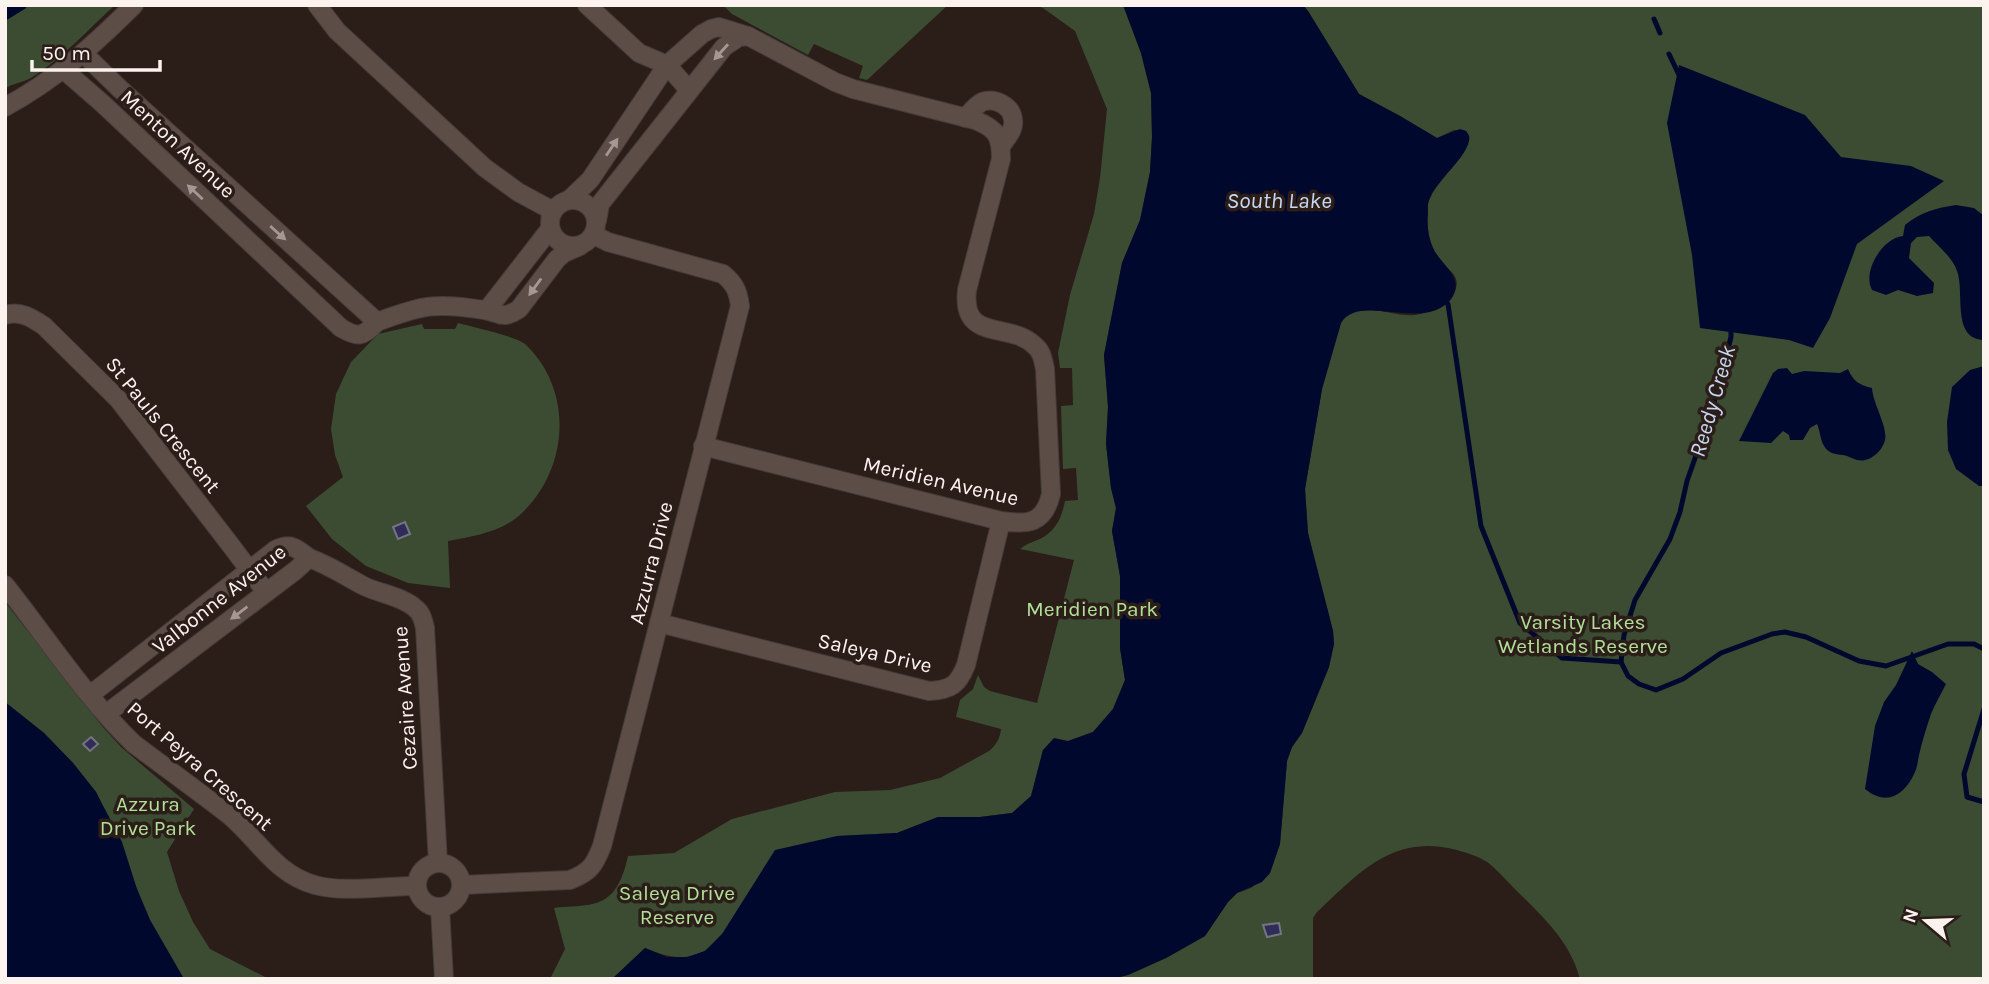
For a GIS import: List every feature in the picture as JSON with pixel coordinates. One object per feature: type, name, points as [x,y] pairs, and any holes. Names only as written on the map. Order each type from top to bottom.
[{"type":"street","points":[[5,107],[64,71],[134,5]]},
{"type":"street","points":[[317,5],[337,31],[485,168],[552,220],[555,239],[572,247],[590,234],[595,213],[585,202],[569,200]]},
{"type":"street","points":[[587,5],[639,53],[667,65],[689,90]]},
{"type":"street","points":[[748,36],[739,37],[724,47],[600,204],[590,234],[557,259],[519,309],[504,316],[487,310],[552,220],[558,205],[569,200],[590,180],[667,65],[711,29],[719,27],[748,36],[853,89],[987,125],[997,134],[1001,146]]},
{"type":"street","name":"Menton Avenue","points":[[84,54],[366,315],[377,322]]},
{"type":"street","name":"Menton Avenue","points":[[64,71],[103,104],[350,334],[359,336],[369,331],[377,322],[427,305],[444,304],[487,310]]},
{"type":"street","name":"Meridien Avenue","points":[[703,446],[1001,521],[1022,524],[1038,519],[1048,508],[1051,472],[1042,356],[1034,345],[1023,338],[978,324],[971,319],[966,302],[1001,159],[1001,146],[1012,130],[1014,119],[1009,109],[1000,102],[990,100],[980,103],[965,118]]},
{"type":"street","name":"Menton Avenue","points":[[229,224],[248,206]]},
{"type":"street","name":"Azzurra Drive","points":[[461,885],[570,880],[585,874],[596,862],[740,306],[734,284],[723,274],[608,242],[590,234]]},
{"type":"street","name":"St Pauls Crescent","points":[[5,315],[22,314],[33,318],[111,392],[266,592]]},
{"type":"street","name":"Saleya Drive","points":[[659,623],[929,691],[943,690],[954,685],[966,664],[1001,521]]},
{"type":"street","name":"Valbonne Avenue","points":[[90,695],[275,550],[292,545],[309,558],[106,714]]},
{"type":"street","name":"Cezaire Avenue","points":[[309,558],[324,563],[363,586],[404,601],[422,616],[425,628],[438,863]]},
{"type":"street","name":"Port Peyra Crescent","points":[[5,585],[90,695],[134,744],[229,816],[274,861],[299,880],[313,885],[339,888],[416,886]]},
{"type":"street","points":[[438,863],[454,869],[461,885],[455,901],[440,908],[426,903],[419,896],[416,886],[422,870],[438,863]]},
{"type":"street","points":[[440,908],[444,979]]},
{"type":"green space","points":[[27,5],[115,5],[53,62],[31,78],[5,88],[5,21]]},
{"type":"green space","points":[[723,5],[948,5],[867,80],[859,78],[863,66],[814,44],[808,55],[732,14]]},
{"type":"green space","points":[[1034,5],[1123,5],[1141,53],[1151,93],[1150,172],[1140,220],[1122,263],[1104,355],[1108,407],[1106,444],[1116,508],[1112,531],[1120,576],[1120,648],[1125,680],[1113,709],[1093,732],[1043,750],[1031,796],[1012,813],[980,817],[938,817],[897,833],[837,836],[699,954],[676,957],[645,948],[612,979],[550,979],[565,949],[554,908],[589,905],[606,899],[619,883],[628,856],[674,853],[732,819],[835,792],[890,790],[940,778],[989,751],[999,739],[1001,729],[956,717],[960,700],[973,689],[978,675],[984,687],[990,691],[1037,703],[1074,560],[1020,549],[1054,528],[1065,501],[1078,500],[1076,468],[1063,469],[1061,406],[1073,405],[1072,368],[1060,368],[1058,353],[1070,295],[1094,214],[1107,109],[1075,31],[1043,8]]},
{"type":"green space","name":"Varsity Lakes Wetlands Reserve","points":[[1303,5],[1984,5],[1984,979],[1580,979],[1571,955],[1557,934],[1496,870],[1472,855],[1434,846],[1414,847],[1379,860],[1348,883],[1317,912],[1313,918],[1313,979],[1111,979],[1128,975],[1166,958],[1205,936],[1237,893],[1251,888],[1270,873],[1280,844],[1287,761],[1292,747],[1302,733],[1329,667],[1334,644],[1308,533],[1305,489],[1322,389],[1341,323],[1356,311],[1375,310],[1406,315],[1423,313],[1448,304],[1457,286],[1455,277],[1438,256],[1431,242],[1427,213],[1431,196],[1466,148],[1466,131],[1454,130],[1437,138],[1359,94]]},
{"type":"green space","points":[[458,323],[525,344],[541,363],[552,383],[560,429],[557,452],[549,474],[538,495],[522,513],[497,529],[448,541],[450,588],[408,583],[366,566],[332,539],[306,506],[343,477],[335,455],[331,429],[336,394],[351,362],[378,334],[422,324],[424,329],[455,329]]},
{"type":"green space","name":"Azzura Drive Park","points":[[5,602],[121,747],[194,809],[167,852],[179,891],[193,922],[210,949],[269,979],[184,979],[150,920],[96,792],[44,733],[5,702]]},
{"type":"water","points":[[5,5],[27,5],[5,21]]},
{"type":"water","name":"South Lake","points":[[1123,5],[1303,5],[1359,94],[1437,138],[1460,129],[1466,131],[1469,137],[1463,155],[1434,191],[1428,204],[1432,246],[1453,276],[1456,289],[1453,296],[1444,306],[1430,312],[1416,314],[1360,311],[1349,315],[1341,323],[1322,389],[1305,489],[1308,533],[1334,644],[1329,667],[1302,733],[1292,747],[1287,761],[1280,844],[1270,873],[1262,882],[1237,893],[1205,936],[1166,958],[1128,975],[1111,979],[612,979],[645,948],[667,957],[687,957],[705,951],[722,934],[775,850],[837,836],[897,833],[938,817],[980,817],[1012,813],[1031,796],[1043,750],[1054,738],[1068,741],[1093,732],[1113,709],[1125,680],[1120,648],[1120,576],[1112,531],[1116,508],[1106,444],[1108,407],[1104,355],[1122,263],[1140,220],[1150,172],[1152,137],[1151,93],[1141,53]]},
{"type":"water","points":[[1679,65],[1805,115],[1841,157],[1911,166],[1944,181],[1857,244],[1830,318],[1813,348],[1789,340],[1700,328],[1692,255],[1667,123]]},
{"type":"water","points":[[1956,205],[1974,208],[1984,216],[1984,340],[1974,338],[1967,332],[1961,313],[1957,271],[1949,257],[1929,236],[1917,237],[1911,243],[1909,258],[1934,283],[1933,293],[1917,296],[1898,290],[1886,295],[1872,290],[1870,283],[1876,257],[1888,243],[1903,236],[1905,225],[1929,211]]},
{"type":"water","points":[[1984,366],[1984,486],[1979,486],[1956,469],[1948,450],[1947,422],[1952,387],[1970,370]]},
{"type":"water","points":[[1787,368],[1792,374],[1804,371],[1840,373],[1848,369],[1857,382],[1872,388],[1885,435],[1878,452],[1862,460],[1832,453],[1823,443],[1817,424],[1810,428],[1803,440],[1790,440],[1789,435],[1783,431],[1771,443],[1739,441],[1773,373]]},
{"type":"water","points":[[1912,651],[1918,664],[1946,684],[1931,714],[1911,780],[1895,796],[1881,797],[1865,789],[1875,726],[1884,702],[1896,685]]},
{"type":"water","points":[[5,702],[44,733],[96,792],[122,842],[150,920],[184,979],[5,979]]},
{"type":"building","points":[[405,522],[410,534],[398,539],[393,527]]},
{"type":"building","points":[[91,737],[98,744],[90,751],[83,744]]},
{"type":"building","points":[[1279,923],[1281,934],[1267,937],[1263,925]]},
{"type":"waterway","name":"Reedy Creek","points":[[1654,19],[1660,33]]},
{"type":"waterway","name":"Reedy Creek","points":[[1669,54],[1680,77]]},
{"type":"waterway","name":"Reedy Creek","points":[[1448,304],[1481,526],[1520,623],[1562,658],[1621,662]]},
{"type":"waterway","name":"Reedy Creek","points":[[1731,327],[1731,337],[1712,410],[1687,481],[1680,512],[1670,539],[1635,600],[1624,635],[1621,662],[1628,676],[1639,684],[1656,690],[1683,679],[1721,653],[1772,634],[1785,632],[1806,637],[1859,661],[1886,666],[1948,644],[1974,644],[1984,649]]},
{"type":"waterway","name":"Reedy Creek","points":[[1984,709],[1964,774],[1967,797],[1984,802]]},
{"type":"park label","name":"Meridien Park","points":[[1092,609]]},
{"type":"park label","name":"Saleya Drive Reserve","points":[[677,905]]}]
